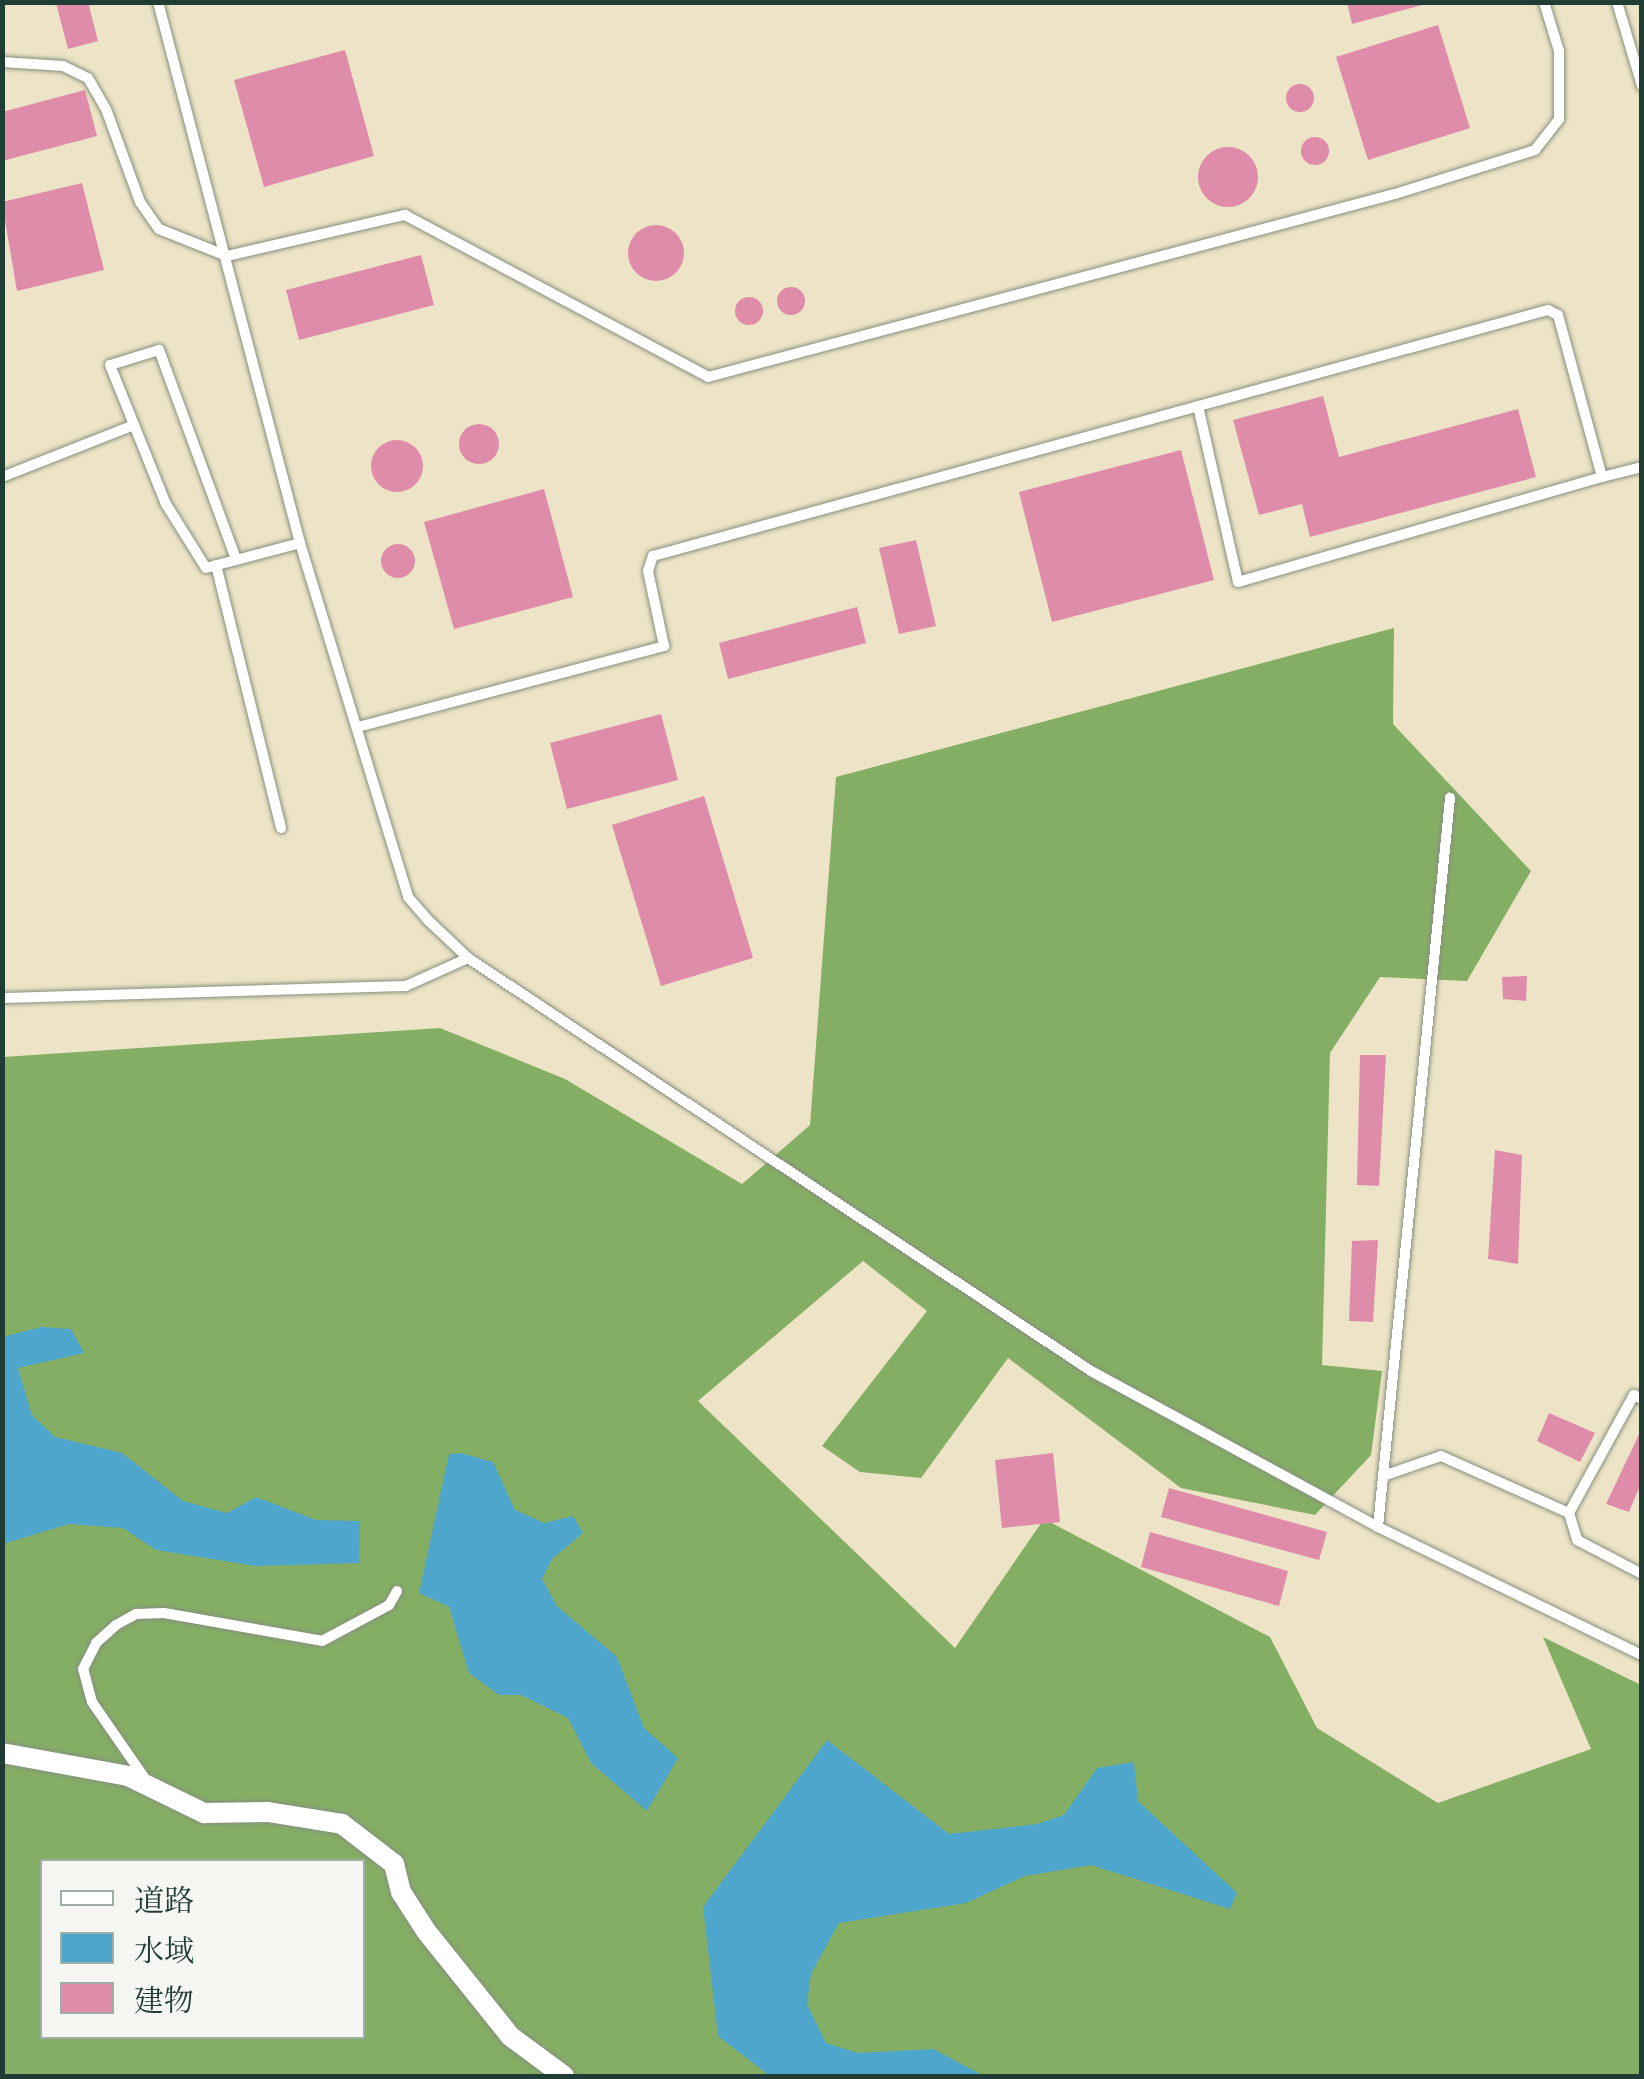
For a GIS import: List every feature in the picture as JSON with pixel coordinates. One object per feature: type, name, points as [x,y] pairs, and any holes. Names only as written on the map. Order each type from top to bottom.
[{"type":"street","points":[[2,1752],[128,1776],[204,1813],[268,1812],[342,1824],[373,1842],[394,1864],[401,1892],[426,1931],[510,2036],[564,2076]]},
{"type":"lane","points":[[158,2],[300,543],[408,897],[468,958],[1091,1372],[1378,1527],[1642,1655]]},
{"type":"lane","points":[[2,62],[64,66],[88,78],[106,110],[140,202],[159,229],[227,256],[404,215],[708,377],[1395,194],[1535,150],[1559,119],[1559,51],[1544,2]]},
{"type":"lane","points":[[1617,2],[1642,86]]},
{"type":"lane","points":[[358,726],[664,646],[648,571],[653,556],[1548,310],[1558,315],[1602,477]]},
{"type":"lane","points":[[236,559],[158,350],[110,365],[166,504],[206,568],[300,543]]},
{"type":"lane","points":[[1198,406],[1238,582],[1642,466]]},
{"type":"lane","points":[[2,477],[134,425]]},
{"type":"lane","points":[[216,565],[280,828]]},
{"type":"lane","points":[[1378,1527],[1450,798]]},
{"type":"lane","points":[[2,998],[406,986],[468,958]]},
{"type":"lane","points":[[1642,1399],[1634,1395],[1569,1513],[1576,1540],[1642,1574]]},
{"type":"lane","points":[[1384,1476],[1441,1456],[1569,1513]]},
{"type":"lane","points":[[152,1788],[92,1702],[83,1669],[96,1643],[116,1624],[136,1614],[164,1613],[322,1642],[389,1605],[397,1591]]},
{"type":"green space","points":[[1394,628],[1393,724],[1531,871],[1467,981],[1380,977],[1330,1053],[1322,1365],[1382,1371],[1371,1455],[1315,1515],[1181,1488],[1008,1358],[921,1478],[860,1472],[822,1446],[927,1311],[863,1261],[698,1401],[955,1648],[1044,1519],[1270,1637],[1317,1728],[1438,1803],[1591,1749],[1543,1637],[1641,1685],[1641,2076],[3,2076],[3,1057],[440,1028],[565,1079],[742,1184],[810,1125],[836,777]]},
{"type":"water","points":[[41,1327],[71,1329],[84,1353],[18,1368],[32,1415],[55,1437],[122,1453],[183,1501],[227,1513],[256,1497],[316,1520],[360,1521],[359,1563],[256,1566],[156,1550],[123,1528],[69,1524],[3,1544],[3,1337]]},
{"type":"water","points":[[461,1453],[493,1462],[515,1510],[544,1523],[573,1516],[583,1533],[552,1559],[542,1579],[557,1606],[617,1657],[644,1728],[678,1758],[647,1811],[591,1763],[568,1718],[521,1695],[499,1695],[469,1673],[449,1607],[419,1593],[449,1454]]},
{"type":"water","points":[[827,1740],[949,1834],[1037,1824],[1064,1815],[1097,1768],[1134,1762],[1138,1801],[1237,1893],[1230,1909],[1091,1865],[1025,1876],[966,1903],[839,1923],[811,1974],[807,2004],[826,2043],[858,2053],[933,2049],[984,2076],[770,2076],[718,2036],[703,1907]]},
{"type":"building","points":[[88,2],[98,41],[68,49],[56,3]]},
{"type":"building","points":[[1347,2],[1425,2],[1426,4],[1352,24]]},
{"type":"building","points":[[1438,25],[1470,128],[1368,160],[1336,57]]},
{"type":"building","points":[[345,50],[374,156],[264,187],[234,80]]},
{"type":"building","points":[[1300,84],[1310,88],[1314,98],[1310,108],[1300,112],[1290,108],[1286,98],[1290,88]]},
{"type":"building","points":[[85,90],[97,136],[2,161],[2,112]]},
{"type":"building","points":[[1315,137],[1325,141],[1329,151],[1325,161],[1315,165],[1305,161],[1301,151],[1305,141]]},
{"type":"building","points":[[1228,147],[1249,156],[1258,177],[1249,198],[1228,207],[1207,198],[1198,177],[1207,156]]},
{"type":"building","points":[[82,183],[104,270],[17,291],[2,202]]},
{"type":"building","points":[[656,225],[676,233],[684,253],[676,273],[656,281],[636,273],[628,253],[636,233]]},
{"type":"building","points":[[421,255],[434,305],[299,340],[286,290]]},
{"type":"building","points":[[791,287],[801,291],[805,301],[801,311],[791,315],[781,311],[777,301],[781,291]]},
{"type":"building","points":[[749,297],[759,301],[763,311],[759,321],[749,325],[739,321],[735,311],[739,301]]},
{"type":"building","points":[[1323,396],[1339,457],[1518,409],[1536,477],[1310,537],[1302,504],[1259,515],[1233,420]]},
{"type":"building","points":[[479,424],[493,430],[499,444],[493,458],[479,464],[465,458],[459,444],[465,430]]},
{"type":"building","points":[[397,440],[416,447],[423,466],[416,485],[397,492],[378,485],[371,466],[378,447]]},
{"type":"building","points":[[1181,450],[1214,580],[1052,622],[1019,492]]},
{"type":"building","points":[[544,489],[573,597],[454,629],[424,522]]},
{"type":"building","points":[[916,540],[936,626],[899,634],[879,548]]},
{"type":"building","points":[[398,544],[410,549],[415,561],[410,573],[398,578],[386,573],[381,561],[386,549]]},
{"type":"building","points":[[857,607],[866,643],[728,679],[719,643]]},
{"type":"building","points":[[661,714],[678,780],[567,809],[550,743]]},
{"type":"building","points":[[704,796],[753,958],[661,986],[612,825]]},
{"type":"building","points":[[1527,976],[1526,1001],[1503,999],[1502,977]]},
{"type":"building","points":[[1360,1055],[1386,1055],[1379,1186],[1357,1185]]},
{"type":"building","points":[[1495,1150],[1522,1155],[1518,1264],[1488,1259]]},
{"type":"building","points":[[1378,1240],[1373,1322],[1349,1321],[1352,1241]]},
{"type":"building","points":[[1549,1413],[1595,1433],[1580,1462],[1537,1441]]},
{"type":"building","points":[[1642,1428],[1642,1481],[1629,1512],[1606,1504]]},
{"type":"building","points":[[1053,1453],[1060,1522],[1002,1528],[995,1460]]},
{"type":"building","points":[[1169,1488],[1327,1532],[1319,1560],[1161,1517]]},
{"type":"building","points":[[1150,1532],[1288,1571],[1279,1606],[1141,1567]]}]
